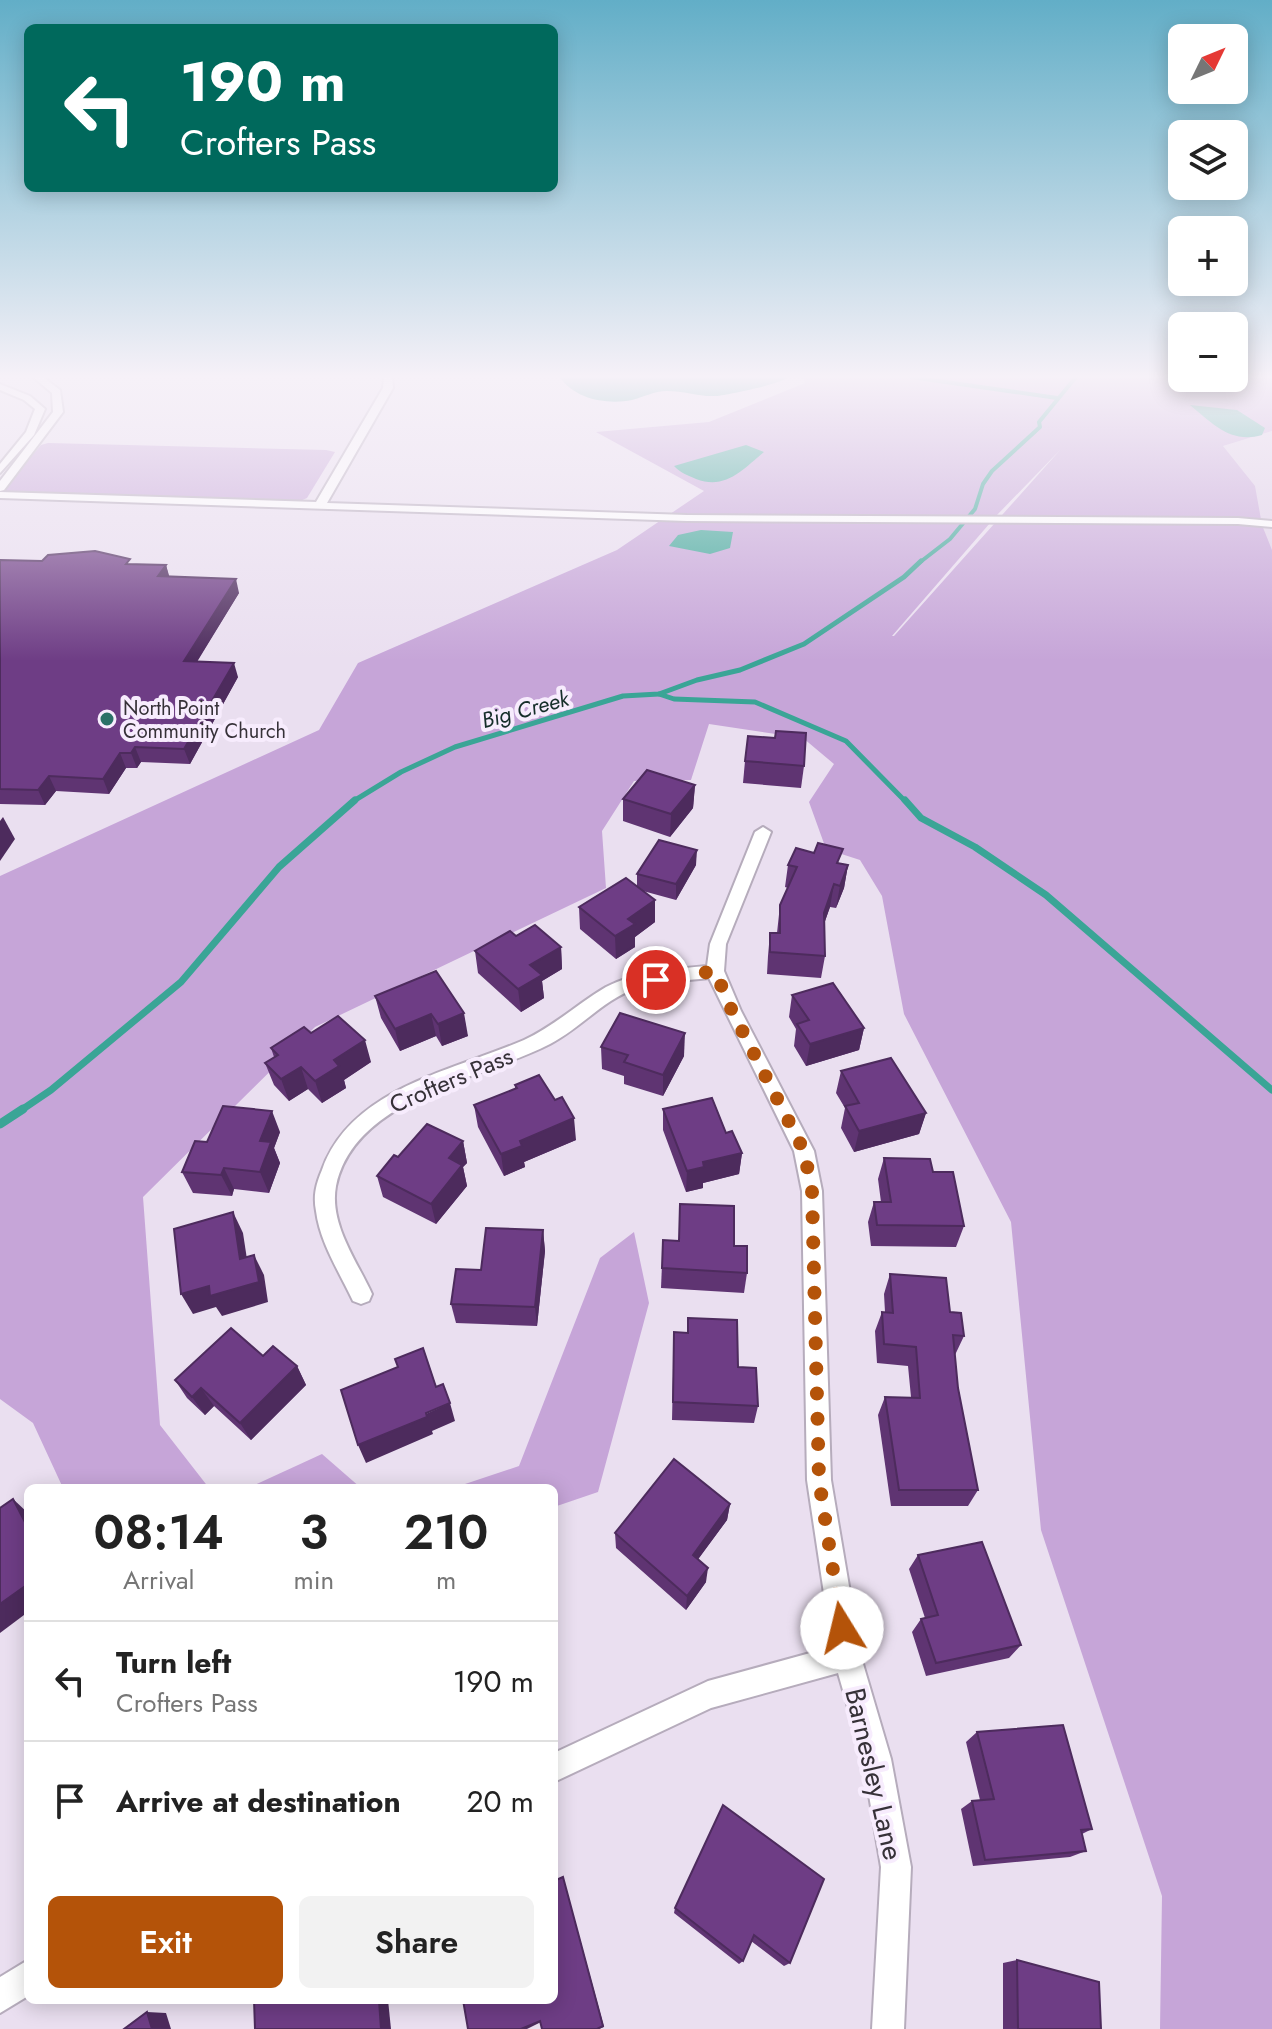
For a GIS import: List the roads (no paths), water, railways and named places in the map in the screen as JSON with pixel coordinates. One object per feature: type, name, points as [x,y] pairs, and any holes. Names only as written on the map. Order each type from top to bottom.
[{"type":"street","points":[[0,488],[12,472]]},
{"type":"street","points":[[320,505],[339,472]]},
{"type":"street","points":[[0,495],[765,518],[1238,521],[1272,524]]},
{"type":"street","points":[[715,971],[718,944],[763,832]]},
{"type":"street","name":"Crofters Pass","points":[[361,1294],[324,1212],[326,1185],[338,1151],[350,1134],[391,1104],[545,1038],[624,986],[715,971]]},
{"type":"street","name":"Barnesley Lane","points":[[715,971],[732,1011],[804,1151],[812,1191],[819,1480],[847,1657],[877,1759],[896,1867],[888,2029]]},
{"type":"street","points":[[558,1766],[708,1695],[847,1657]]},
{"type":"street","points":[[0,1997],[24,1979]]},
{"type":"waterway","name":"Big Creek","points":[[919,563],[950,539],[975,509],[983,484],[992,472]]},
{"type":"waterway","name":"Big Creek","points":[[659,694],[697,680],[740,670],[804,644],[904,577],[921,561]]},
{"type":"waterway","name":"Big Creek","points":[[354,801],[401,772],[455,747],[623,696],[659,694]]},
{"type":"waterway","points":[[659,694],[674,699],[755,702],[846,741],[906,802]]},
{"type":"waterway","points":[[905,800],[921,818],[975,847],[1046,895],[1272,1090]]},
{"type":"waterway","name":"Big Creek","points":[[22,1110],[51,1090],[181,982],[279,867],[354,801]]},
{"type":"waterway","name":"Big Creek","points":[[0,1124],[22,1110]]},
{"type":"place","name":"North Point Community Church","points":[[107,719]]}]
